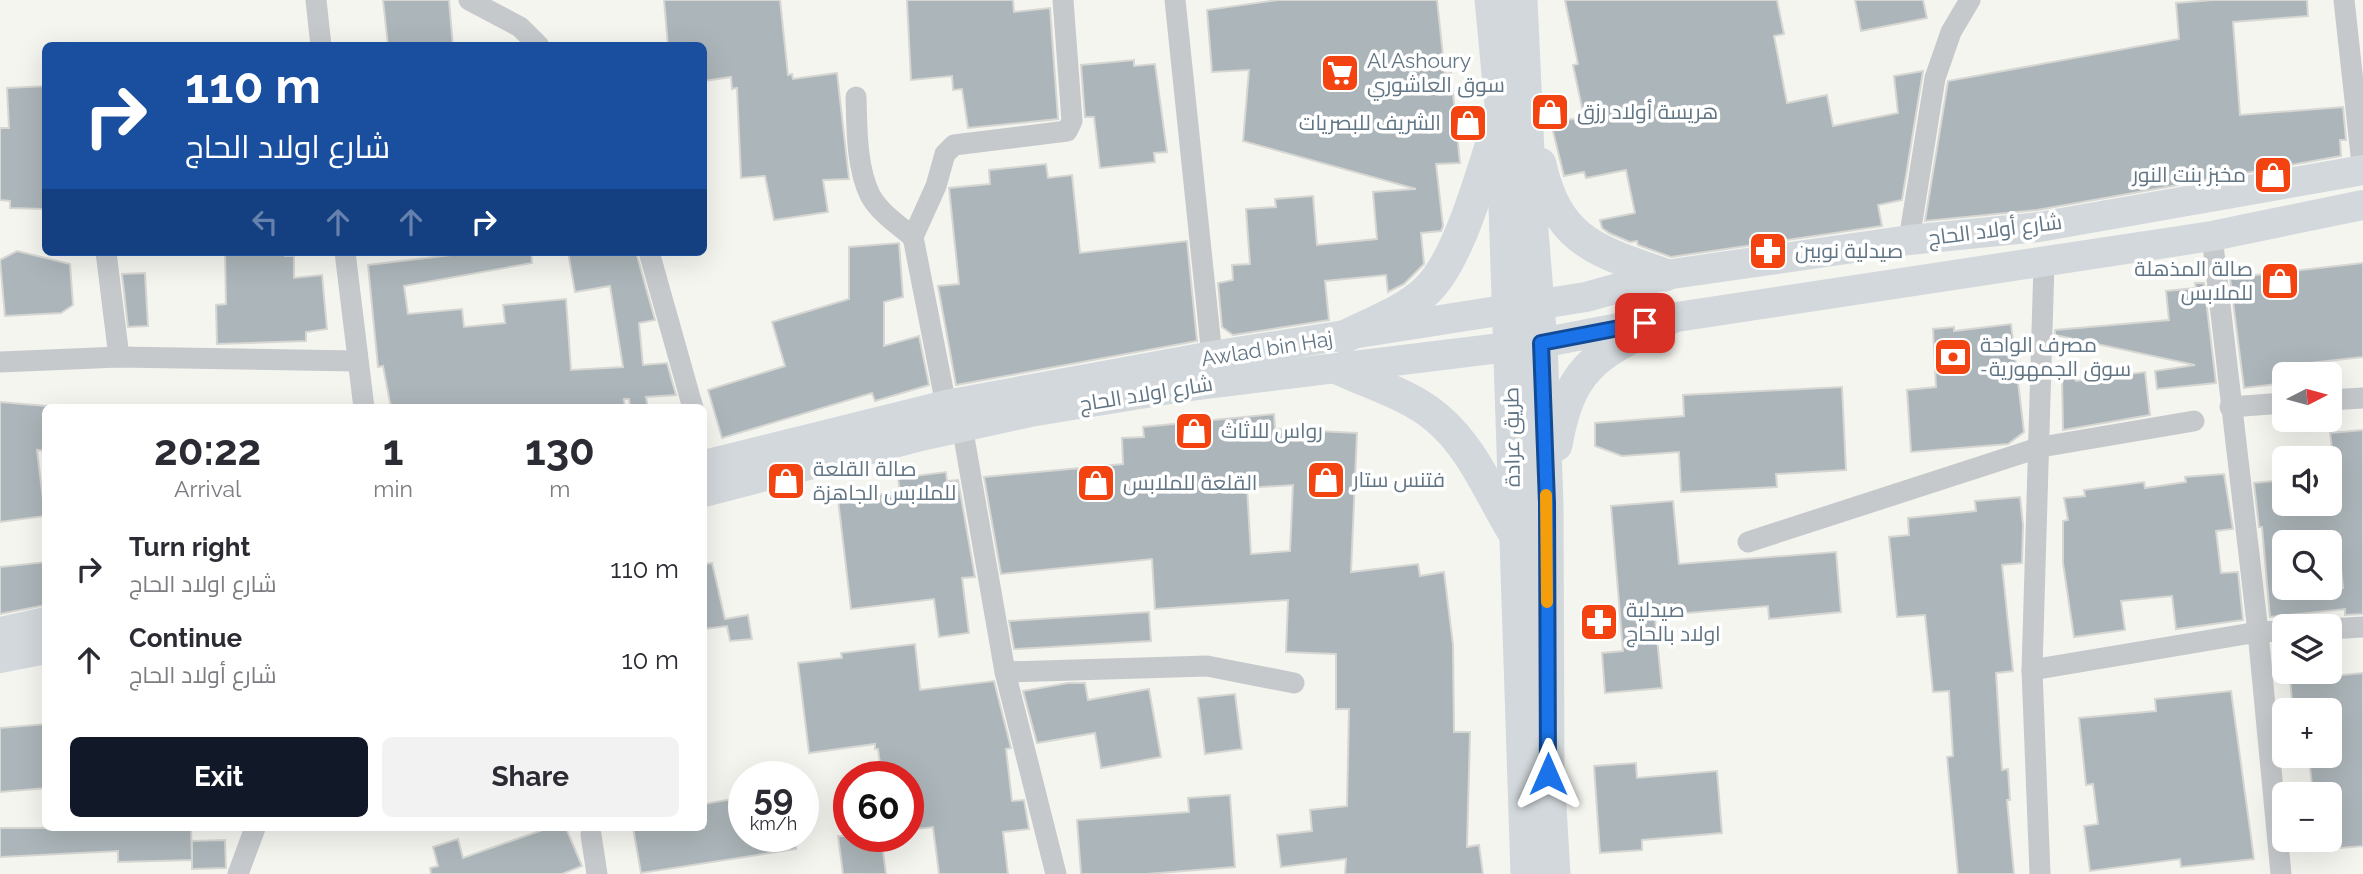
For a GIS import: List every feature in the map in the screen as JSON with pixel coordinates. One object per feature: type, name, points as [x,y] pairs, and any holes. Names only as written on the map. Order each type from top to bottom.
[{"type":"main road","name":"طريق عرادة","points":[[1491,0],[1515,114]]},
{"type":"main road","name":"طريق عرادة","points":[[1521,0],[1515,114],[1526,345],[1547,503],[1548,774],[1554,874]]},
{"type":"main road","points":[[1515,114],[1553,204],[1572,232],[1600,251],[1665,275]]},
{"type":"main road","points":[[1344,337],[1402,309],[1428,290],[1444,265],[1515,114]]},
{"type":"main road","name":"شارع أولاد الحاج","points":[[1586,297],[1665,275],[1909,240],[2039,227],[2363,171]]},
{"type":"main road","name":"شارع أولاد الحاج","points":[[1594,333],[1670,318],[2212,236],[2363,205]]},
{"type":"main road","name":"Awlad bin Haj","points":[[707,466],[954,416],[1212,356],[1586,297]]},
{"type":"main road","points":[[1547,503],[1559,430],[1568,396],[1581,373],[1601,354],[1670,318]]},
{"type":"main road","name":"شارع اولاد الحاج","points":[[954,416],[1526,345],[1594,333]]},
{"type":"main road","name":"طريق عرادة","points":[[1526,345],[1513,531],[1527,874]]},
{"type":"main road","points":[[1340,369],[1409,399],[1437,418],[1465,448],[1513,531]]},
{"type":"main road","points":[[0,632],[42,623]]},
{"type":"main road","points":[[0,658],[42,650]]},
{"type":"street","points":[[316,0],[321,42]]},
{"type":"street","points":[[469,0],[520,27],[535,42]]},
{"type":"street","points":[[913,237],[936,187],[945,154],[954,145],[1067,131],[1072,121],[1063,0]]},
{"type":"street","points":[[1175,0],[1212,356]]},
{"type":"street","points":[[1909,240],[1935,78],[1951,32],[1970,0]]},
{"type":"street","points":[[2344,0],[2363,171]]},
{"type":"street","points":[[856,97],[858,145],[870,194],[888,216],[913,237],[954,416],[1005,672],[1056,874]]},
{"type":"street","points":[[2212,236],[2258,632],[2281,874]]},
{"type":"street","points":[[106,256],[119,357]]},
{"type":"street","points":[[345,256],[363,404]]},
{"type":"street","points":[[650,256],[692,404]]},
{"type":"street","points":[[2040,874],[2032,670],[2041,447],[2044,263]]},
{"type":"street","points":[[0,362],[119,357],[357,361]]},
{"type":"street","points":[[2342,399],[2363,398]]},
{"type":"street","points":[[2230,407],[2272,404]]},
{"type":"street","points":[[1748,542],[2041,447],[2194,421]]},
{"type":"street","points":[[2342,628],[2363,627]]},
{"type":"street","points":[[2032,670],[2272,631]]},
{"type":"street","points":[[1005,672],[1207,666],[1294,683]]},
{"type":"street","points":[[238,874],[254,831]]},
{"type":"street","points":[[591,835],[597,874]]},
{"type":"building","points":[[383,0],[449,0],[453,42],[388,42]]},
{"type":"building","points":[[664,0],[780,0],[788,75],[792,74],[793,79],[837,73],[849,179],[823,180],[828,212],[774,220],[765,176],[741,178],[737,88],[732,89],[731,77],[707,81],[707,42],[668,42]]},
{"type":"building","points":[[907,0],[1013,0],[1014,12],[1050,8],[1058,119],[968,128],[962,89],[953,90],[952,76],[911,80]]},
{"type":"building","points":[[1278,0],[1437,0],[1445,74],[1451,73],[1460,163],[1436,164],[1443,226],[1441,231],[1421,233],[1424,264],[1404,284],[1388,292],[1386,275],[1325,281],[1329,320],[1233,335],[1222,327],[1218,283],[1233,280],[1232,265],[1250,264],[1246,209],[1276,207],[1275,199],[1313,196],[1317,245],[1377,239],[1373,192],[1416,189],[1243,141],[1249,70],[1212,72],[1207,10]]},
{"type":"building","points":[[1565,0],[1777,0],[1784,34],[1774,36],[1787,103],[1827,95],[1833,126],[1898,113],[1894,76],[1923,71],[1902,200],[1878,205],[1882,226],[1671,257],[1638,245],[1637,241],[1630,242],[1609,233],[1602,228],[1600,220],[1635,213],[1626,170],[1586,178],[1584,172],[1564,176],[1551,123],[1584,117],[1573,65],[1578,64]]},
{"type":"building","points":[[1855,0],[1923,0],[1927,18],[1861,31]]},
{"type":"building","points":[[2213,0],[2307,0],[2308,16],[2233,22],[2240,115],[2343,107],[2346,140],[2340,140],[2341,156],[2037,210],[1925,221],[1948,81],[2179,39],[2176,3]]},
{"type":"building","points":[[1134,60],[1134,66],[1155,64],[1167,152],[1154,153],[1155,162],[1100,168],[1094,117],[1085,117],[1081,65]]},
{"type":"building","points":[[42,86],[42,209],[10,208],[10,201],[0,200],[0,128],[9,128],[7,88]]},
{"type":"building","points":[[1046,164],[1048,178],[1072,175],[1080,253],[1187,241],[1197,341],[956,385],[938,286],[959,284],[949,188],[990,184],[989,170]]},
{"type":"building","points":[[899,243],[903,297],[884,302],[884,346],[919,336],[929,385],[875,401],[872,393],[722,438],[708,390],[785,366],[772,322],[849,299],[849,247]]},
{"type":"building","points":[[17,251],[70,264],[73,305],[61,313],[5,316],[0,260]]},
{"type":"building","points":[[225,256],[294,256],[294,278],[322,275],[327,329],[306,332],[306,341],[217,344],[216,305],[226,304]]},
{"type":"building","points":[[443,256],[531,256],[532,263],[404,286],[408,314],[462,309],[464,327],[505,323],[503,305],[566,299],[571,370],[623,367],[610,286],[575,292],[569,256],[637,256],[655,320],[639,323],[643,365],[667,363],[676,395],[646,397],[647,404],[630,404],[629,399],[624,399],[625,404],[390,404],[383,366],[378,367],[368,265]]},
{"type":"building","points":[[2363,263],[2363,357],[2319,362],[2272,362],[2272,384],[2244,388],[2230,278]]},
{"type":"building","points":[[145,273],[148,326],[128,327],[122,274]]},
{"type":"building","points":[[2195,283],[2204,283],[2216,383],[2157,389],[2155,371],[2195,365],[2055,335],[2055,330],[2169,320],[2166,291],[2196,288]]},
{"type":"building","points":[[2011,324],[2024,432],[2008,444],[1911,452],[1907,390],[1936,387],[1933,329],[1954,327],[1954,331]]},
{"type":"building","points":[[2145,372],[2150,415],[2063,430],[2062,376],[2075,375],[2076,381]]},
{"type":"building","points":[[1842,387],[1846,470],[1776,474],[1777,487],[1681,492],[1679,452],[1622,456],[1595,446],[1595,423],[1684,416],[1683,395]]},
{"type":"building","points":[[0,402],[42,406],[42,451],[37,450],[42,516],[0,522]]},
{"type":"building","points":[[1274,414],[1275,429],[1357,433],[1351,572],[1418,564],[1420,576],[1444,572],[1453,645],[1454,732],[1470,732],[1467,847],[1479,845],[1483,874],[1345,874],[1346,859],[1281,867],[1277,835],[1312,831],[1310,810],[1347,806],[1349,709],[1336,709],[1336,654],[1286,652],[1288,600],[1155,609],[1152,559],[1001,574],[984,477],[1123,464],[1122,438],[1144,437],[1143,427]],"holes":[[[1293,485],[1290,551],[1251,554],[1247,488]]]},
{"type":"building","points":[[2363,430],[2363,614],[2345,615],[2345,609],[2272,614],[2270,617],[2262,527],[2259,527],[2254,483],[2272,481],[2272,516],[2342,516],[2342,446],[2332,446],[2330,433]]},
{"type":"building","points":[[946,472],[947,481],[958,480],[975,577],[962,578],[969,633],[939,637],[934,599],[851,609],[838,499],[900,492],[898,478]]},
{"type":"building","points":[[2224,474],[2233,529],[2216,531],[2221,573],[2238,572],[2243,620],[2176,629],[2172,596],[2121,601],[2125,630],[2074,637],[2063,563],[2063,521],[2068,520],[2064,498],[2085,496],[2084,490],[2144,482],[2145,488],[2186,482],[2185,477]]},
{"type":"building","points":[[2020,497],[2023,525],[2022,563],[2002,565],[2013,671],[1996,673],[2002,770],[2008,769],[2010,800],[2007,800],[2014,874],[1958,874],[1947,757],[1953,756],[1949,691],[1933,692],[1925,615],[1897,617],[1889,537],[1909,535],[1908,518],[1976,511],[1975,501]]},
{"type":"building","points":[[1673,501],[1679,564],[1836,552],[1841,612],[1769,619],[1768,606],[1664,615],[1664,618],[1655,619],[1662,688],[1605,693],[1602,653],[1623,651],[1611,506]]},
{"type":"building","points":[[42,562],[42,606],[0,614],[0,567]]},
{"type":"building","points":[[712,563],[725,619],[748,615],[752,639],[730,641],[727,626],[707,629],[707,564]]},
{"type":"building","points":[[1149,612],[1151,641],[1014,649],[1009,621]]},
{"type":"building","points":[[915,644],[920,690],[994,681],[1011,748],[1006,749],[1012,801],[1024,800],[1029,829],[1003,832],[1008,874],[939,874],[933,827],[924,828],[924,761],[880,761],[875,744],[809,753],[798,663],[842,658],[841,653]]},
{"type":"building","points":[[2363,673],[2363,846],[2342,848],[2342,782],[2312,782],[2310,768],[2342,768],[2342,698],[2292,698],[2290,684],[2342,684],[2342,675]]},
{"type":"building","points":[[1068,683],[1085,683],[1088,700],[1149,689],[1161,757],[1101,768],[1095,733],[1037,743],[1023,691]]},
{"type":"building","points":[[2231,691],[2254,859],[2181,867],[2180,859],[2090,871],[2084,826],[2098,824],[2093,784],[2086,785],[2079,718],[2156,711],[2155,699]]},
{"type":"building","points":[[1235,694],[1242,749],[1205,754],[1198,698]]},
{"type":"building","points":[[42,724],[42,788],[0,792],[0,728]]},
{"type":"building","points":[[1636,763],[1637,778],[1717,771],[1722,833],[1642,840],[1642,850],[1600,853],[1594,766]]},
{"type":"building","points":[[1230,795],[1235,867],[1146,874],[1081,874],[1077,820],[1189,812],[1188,798]]},
{"type":"building","points":[[728,800],[728,852],[777,852],[641,873],[634,831],[707,831],[707,803]]},
{"type":"building","points":[[0,828],[42,828],[42,831],[191,831],[192,859],[192,841],[225,840],[226,868],[192,869],[192,860],[118,862],[118,851],[0,857]]},
{"type":"building","points":[[540,831],[567,831],[582,866],[562,874],[431,874],[430,868],[438,866],[433,847],[458,839],[463,858]]},
{"type":"building","points":[[840,852],[883,852],[886,874],[843,874]]},
{"type":"slow traffic","points":[[1546,495],[1547,602]]},
{"type":"place","name":"Al Ashoury سوق العاشوري","points":[[1340,73]]},
{"type":"place","name":"هريسة أولاد رزق","points":[[1550,112]]},
{"type":"place","name":"الشريف للبصريات","points":[[1468,123]]},
{"type":"place","name":"مخبز بنت النور","points":[[2273,175]]},
{"type":"place","name":"صيدلية نوبين","points":[[1768,251]]},
{"type":"place","name":"صالة المذهلة للملابس","points":[[2280,281]]},
{"type":"place","name":"مصرف الواحة -سوق الجمهورية","points":[[1953,357]]},
{"type":"place","name":"رواس للاثاث","points":[[1194,431]]},
{"type":"place","name":"فتنس ستار","points":[[1326,480]]},
{"type":"place","name":"صالة القلعة للملابس الجاهزة","points":[[786,481]]},
{"type":"place","name":"القلعة للملابس","points":[[1096,483]]},
{"type":"place","name":"صيدلية اولاد بالحاج","points":[[1599,622]]},
{"type":"route","points":[[1548,774],[1547,503],[1541,343],[1645,323]]}]
